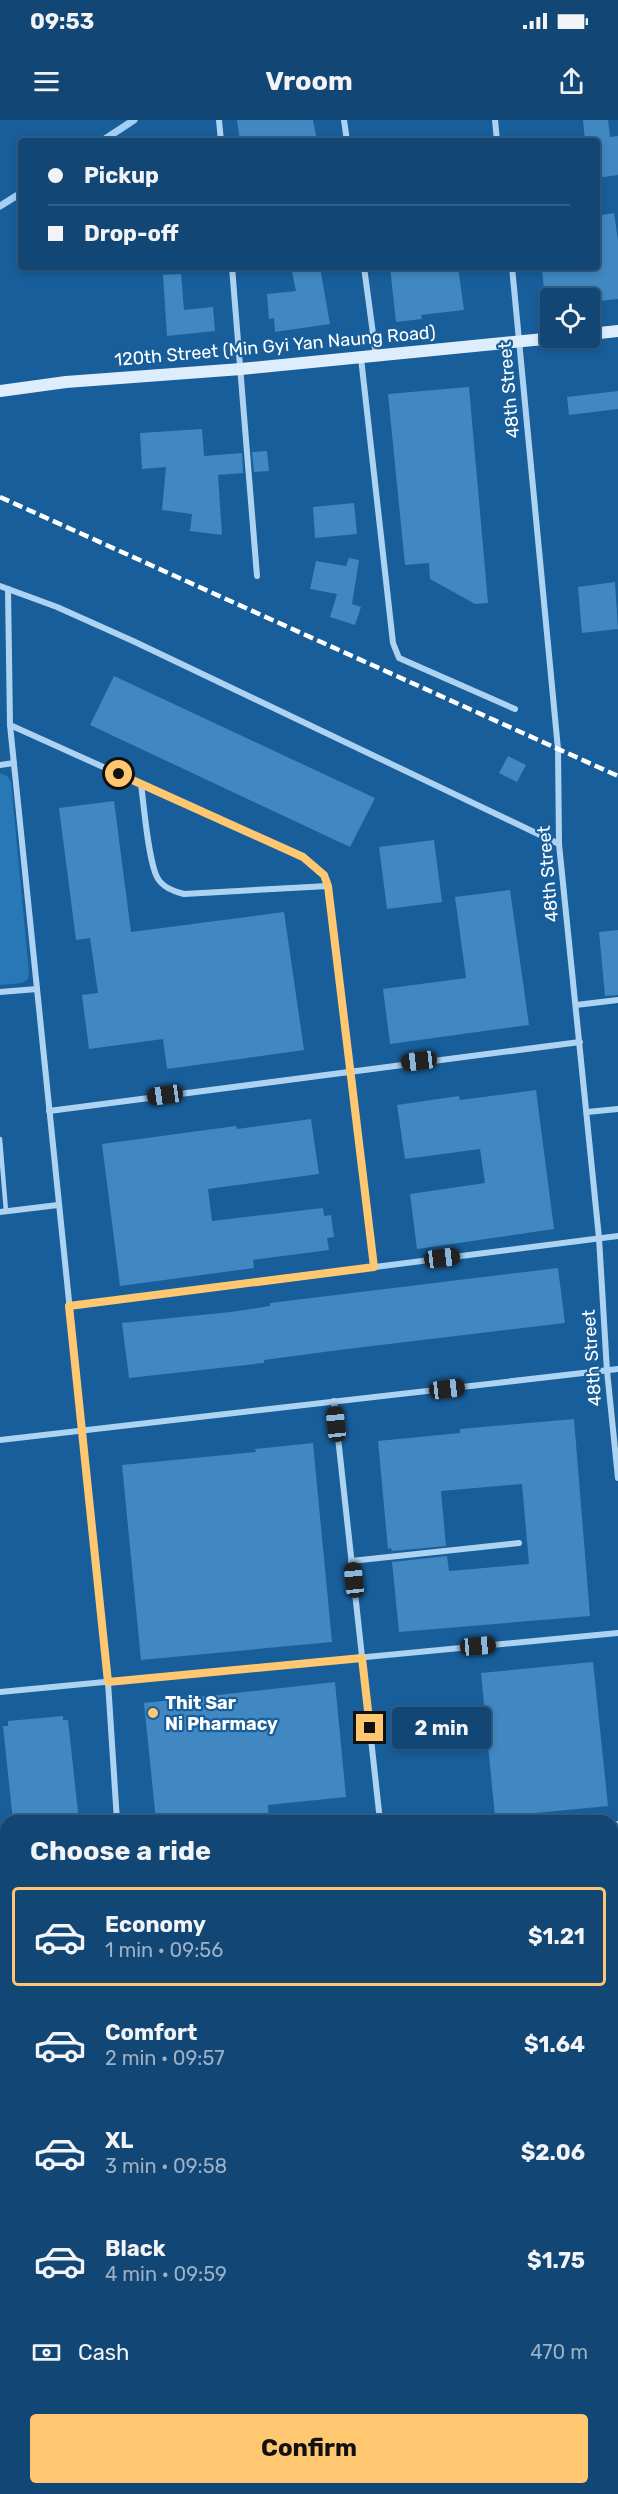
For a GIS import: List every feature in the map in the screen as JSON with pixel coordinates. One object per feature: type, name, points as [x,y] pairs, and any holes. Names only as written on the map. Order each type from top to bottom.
[{"type":"street","points":[[219,120],[221,138]]},
{"type":"street","points":[[344,120],[347,138]]},
{"type":"street","points":[[495,120],[497,138]]},
{"type":"street","points":[[232,270],[257,576]]},
{"type":"street","points":[[364,270],[376,356]]},
{"type":"street","name":"48th Street","points":[[512,270],[558,749],[559,844],[599,1238],[607,1371],[618,1478]]},
{"type":"street","points":[[600,333],[618,331]]},
{"type":"street","name":"120th Street (Min Gyi Yan Naung Road)","points":[[0,391],[66,382],[241,369],[540,339]]},
{"type":"street","points":[[361,357],[393,643],[399,658],[515,709]]},
{"type":"street","points":[[0,586],[57,607],[114,633],[559,844]]},
{"type":"street","points":[[8,589],[10,725],[108,1682],[117,1815]]},
{"type":"street","points":[[10,725],[303,857],[324,875],[328,886],[374,1267]]},
{"type":"street","points":[[0,765],[14,763]]},
{"type":"street","points":[[141,784],[153,864],[157,878],[165,886],[184,894],[328,886]]},
{"type":"street","points":[[0,992],[37,989]]},
{"type":"street","points":[[576,1005],[618,1000]]},
{"type":"street","points":[[49,1111],[350,1070],[580,1042]]},
{"type":"street","points":[[587,1112],[618,1108]]},
{"type":"street","points":[[3,1211],[58,1205]]},
{"type":"street","points":[[69,1306],[618,1236]]},
{"type":"street","points":[[0,1440],[618,1369]]},
{"type":"street","points":[[334,1401],[379,1815]]},
{"type":"street","points":[[351,1561],[519,1543]]},
{"type":"street","points":[[0,1692],[618,1633]]},
{"type":"lane","points":[[0,1139],[3,1211]]},
{"type":"shaded area","points":[[0,773],[7,776],[11,782],[29,973],[28,979],[22,983],[0,985]]},
{"type":"building","points":[[237,120],[313,120],[316,138],[240,138]]},
{"type":"building","points":[[583,120],[608,120],[610,137],[618,136],[618,175],[600,178],[600,138],[585,138]]},
{"type":"building","points":[[614,213],[618,240],[618,299],[600,301],[600,288],[544,288],[542,270],[600,270],[600,215]]},
{"type":"building","points":[[292,270],[321,270],[330,324],[275,332],[274,318],[269,319],[267,294],[296,291]]},
{"type":"building","points":[[390,270],[458,270],[464,310],[421,315],[422,319],[396,322]]},
{"type":"building","points":[[181,274],[184,310],[213,307],[215,331],[167,336],[163,275]]},
{"type":"building","points":[[469,387],[488,603],[475,604],[430,579],[429,563],[405,565],[388,394]]},
{"type":"building","points":[[618,391],[618,409],[569,415],[567,397]]},
{"type":"building","points":[[202,429],[204,456],[242,453],[243,473],[218,475],[222,535],[190,531],[192,514],[162,510],[166,467],[142,469],[140,433]]},
{"type":"building","points":[[267,451],[269,471],[254,472],[252,452]]},
{"type":"building","points":[[354,503],[357,534],[315,538],[313,507]]},
{"type":"building","points":[[349,558],[359,560],[352,604],[361,607],[355,625],[330,617],[337,594],[310,589],[316,561],[346,566]]},
{"type":"building","points":[[615,582],[618,629],[582,633],[578,587]]},
{"type":"building","points":[[114,676],[375,798],[350,847],[90,725]]},
{"type":"building","points":[[508,756],[526,765],[517,782],[499,773]]},
{"type":"building","points":[[114,801],[131,932],[284,912],[304,1050],[167,1069],[163,1039],[89,1049],[82,995],[98,993],[90,938],[76,940],[59,808]]},
{"type":"building","points":[[434,840],[442,902],[387,909],[379,847]]},
{"type":"building","points":[[510,890],[529,1025],[390,1044],[383,989],[466,978],[455,897]]},
{"type":"building","points":[[618,930],[618,995],[605,996],[599,932]]},
{"type":"building","points":[[536,1090],[554,1229],[417,1249],[410,1194],[485,1183],[480,1149],[405,1159],[397,1105],[459,1096],[460,1100]]},
{"type":"building","points":[[311,1119],[319,1174],[208,1189],[212,1221],[323,1208],[324,1216],[331,1215],[334,1237],[327,1238],[329,1250],[253,1260],[254,1268],[120,1286],[102,1144],[236,1126],[237,1129]]},
{"type":"building","points":[[558,1268],[565,1323],[339,1350],[264,1360],[264,1363],[129,1378],[122,1323],[231,1312],[270,1306],[270,1303]]},
{"type":"building","points":[[574,1419],[590,1616],[399,1632],[392,1562],[447,1556],[449,1571],[529,1564],[522,1484],[441,1491],[446,1546],[392,1551],[391,1548],[388,1549],[378,1441],[460,1433],[460,1429]]},
{"type":"building","points":[[313,1443],[332,1642],[141,1660],[122,1465],[256,1452],[255,1449]]},
{"type":"building","points":[[593,1662],[608,1806],[495,1815],[481,1673]]},
{"type":"building","points":[[335,1682],[346,1797],[268,1805],[269,1815],[155,1815],[144,1703]]},
{"type":"building","points":[[63,1716],[63,1720],[68,1720],[78,1815],[12,1815],[3,1726],[8,1726],[8,1721]]},
{"type":"waterway","points":[[107,138],[134,120]]},
{"type":"waterway","points":[[0,206],[18,195]]},
{"type":"railway","points":[[0,497],[618,776]]},
{"type":"place","name":"Thit Sar Ni Pharmacy","points":[[153,1713]]},
{"type":"route","points":[[119,774],[303,857],[324,875],[328,886],[374,1267],[69,1306],[108,1682],[362,1658],[370,1728]]}]
